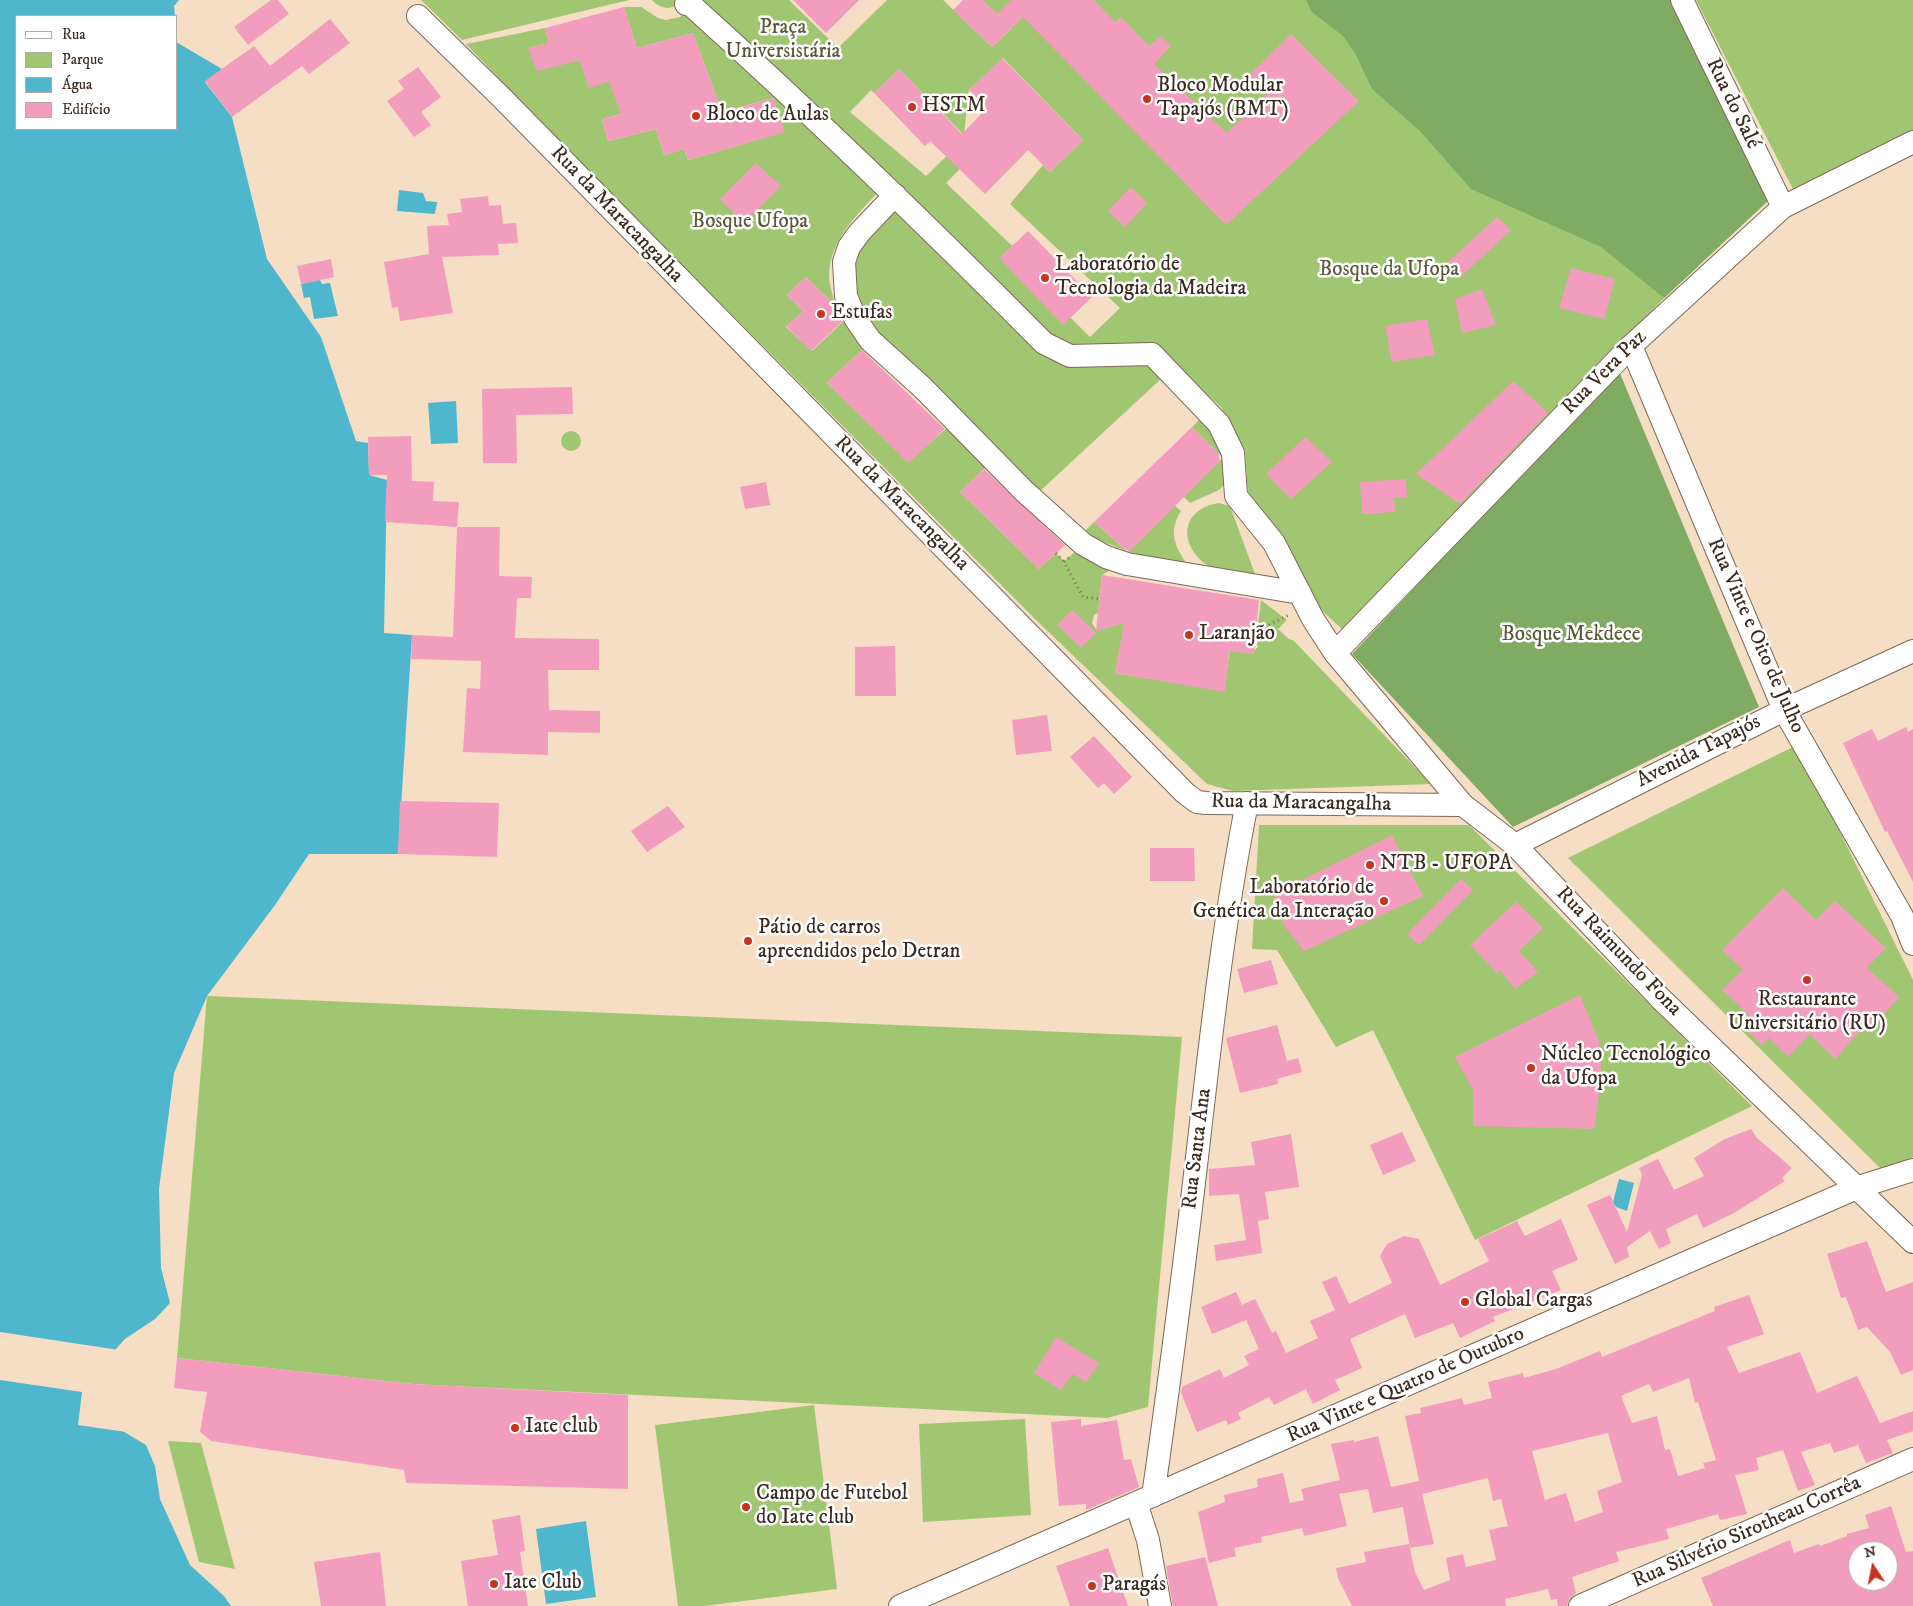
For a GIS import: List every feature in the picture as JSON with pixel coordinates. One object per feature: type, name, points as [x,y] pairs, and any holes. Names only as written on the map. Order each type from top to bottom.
[{"type":"street","name":"Rua do Salé","points":[[1682,0],[1783,207]]},
{"type":"street","name":"Rua Raimundo Fona","points":[[686,4],[691,5],[789,93],[1044,343],[1070,356],[1152,354],[1219,424],[1233,453],[1236,496],[1274,543],[1335,653],[1463,805],[1515,845],[1660,998],[1859,1187],[1913,1242]]},
{"type":"street","name":"Rua da Maracangalha","points":[[418,16],[500,97],[1174,785],[1197,802],[1463,805]]},
{"type":"street","name":"Rua Vera Paz","points":[[1335,653],[1631,346],[1783,207],[1913,142]]},
{"type":"street","points":[[895,195],[849,247],[844,271],[850,307],[870,340],[923,388],[1024,491],[1083,544],[1106,557],[1127,564],[1300,592]]},
{"type":"street","name":"Rua Vinte e Oito de Julho","points":[[1631,346],[1784,710],[1902,916],[1913,944]]},
{"type":"street","name":"Avenida Tapajós","points":[[1515,845],[1784,710],[1913,651]]},
{"type":"street","name":"Rua Santa Ana","points":[[1145,1499],[1175,1343],[1208,1064],[1235,862],[1247,803]]},
{"type":"street","name":"Rua Vinte e Quatro de Outubro","points":[[900,1606],[1859,1187],[1913,1170]]},
{"type":"street","name":"Rua Silvério Sirotheau Corrêa","points":[[1580,1606],[1913,1459]]},
{"type":"street","points":[[1145,1499],[1148,1540],[1160,1606]]},
{"type":"path","points":[[1056,553],[1064,562]]},
{"type":"path","points":[[1256,639],[1262,628],[1288,615],[1293,620]]},
{"type":"green space","points":[[421,0],[629,0],[462,40]]},
{"type":"green space","points":[[652,0],[682,0],[675,6],[667,8],[659,6]]},
{"type":"green space","name":"Bosque da Ufopa","points":[[687,0],[789,0],[838,48],[887,0],[943,0],[992,47],[1012,28],[982,0],[1416,0],[1699,266],[1664,298],[1343,630],[1281,573],[1248,495],[1245,451],[1221,407],[1156,348],[1070,350],[1047,337]],"holes":[[[1003,58],[1083,140],[1050,172],[1043,165],[1010,204],[1120,308],[1090,337],[1017,264],[1024,257],[946,183],[967,162],[954,149],[926,176],[850,112],[871,90],[874,93],[899,69],[964,135],[969,90]]]},
{"type":"green space","points":[[1306,0],[1675,0],[1769,200],[1664,298],[1601,247],[1471,189],[1420,131],[1372,89],[1355,53],[1343,36],[1312,12]]},
{"type":"green space","points":[[1696,0],[1913,0],[1913,133],[1795,193]]},
{"type":"green space","name":"Bosque Ufopa","points":[[624,7],[641,7],[658,18],[666,20],[680,17],[687,11],[881,189],[847,227],[835,249],[829,274],[835,305],[806,277],[787,295],[803,311],[786,327],[812,351],[847,318],[864,348],[827,383],[908,462],[947,428],[986,467],[960,492],[1039,569],[1056,553],[1064,561],[1080,548],[1112,569],[1102,575],[1098,613],[1094,615],[1092,623],[1096,629],[1108,628],[1128,608],[1115,673],[1224,691],[1230,647],[1251,653],[1258,647],[1256,639],[1261,600],[1287,620],[1278,629],[1294,641],[1431,784],[1233,791],[1207,784],[1035,619],[552,134],[466,44],[545,28],[549,43],[529,48],[537,70],[580,60],[589,87],[609,81],[624,113],[602,119],[608,141],[656,129],[664,155],[684,149],[688,160],[784,132],[773,98],[722,112],[693,33],[637,48]]},
{"type":"green space","points":[[898,205],[1041,347],[1147,360],[1162,378],[1039,492],[875,335],[861,313],[851,277],[855,252]]},
{"type":"green space","name":"Bosque Mekdece","points":[[1619,371],[1759,707],[1513,827],[1352,654]]},
{"type":"green space","points":[[1200,419],[1213,433],[1223,458],[1192,427]]},
{"type":"green space","points":[[567,431],[575,431],[581,437],[581,445],[575,451],[567,451],[561,445],[561,437]]},
{"type":"green space","points":[[1223,458],[1226,483],[1219,490],[1190,503],[1183,496]]},
{"type":"green space","points":[[1219,503],[1230,506],[1255,574],[1216,570],[1201,561],[1194,552],[1187,532],[1189,522],[1195,514],[1205,507]]},
{"type":"green space","points":[[1174,505],[1181,511],[1175,527],[1175,541],[1190,569],[1162,563],[1129,551]]},
{"type":"green space","points":[[1094,522],[1127,551],[1109,544],[1083,533]]},
{"type":"green space","points":[[1797,745],[1913,980],[1913,1157],[1884,1172],[1568,858]]},
{"type":"green space","points":[[1259,825],[1469,825],[1752,1106],[1475,1240],[1373,1030],[1336,1047],[1277,950],[1252,949]]},
{"type":"green space","points":[[207,996],[1182,1037],[1148,1407],[1107,1418],[413,1384],[177,1358]]},
{"type":"green space","name":"Campo de Futebol do Iate club","points":[[814,1405],[837,1589],[704,1606],[678,1606],[655,1425]]},
{"type":"green space","points":[[1025,1419],[1031,1515],[923,1522],[919,1424]]},
{"type":"green space","points":[[168,1441],[201,1443],[235,1569],[199,1562]]},
{"type":"water","points":[[0,0],[179,0],[174,6],[175,15],[15,15],[15,130],[178,130],[178,43],[222,69],[205,82],[232,117],[267,259],[321,337],[356,441],[368,443],[369,475],[387,480],[384,633],[412,635],[398,854],[309,854],[275,905],[207,996],[174,1073],[159,1189],[161,1268],[170,1303],[155,1319],[125,1339],[105,1361],[100,1402],[103,1414],[111,1424],[146,1445],[155,1466],[160,1499],[190,1565],[224,1596],[231,1606],[0,1606]]},
{"type":"water","points":[[399,190],[423,193],[426,201],[437,202],[435,214],[397,211]]},
{"type":"water","points":[[320,280],[322,284],[330,283],[338,316],[314,319],[310,297],[304,298],[301,284]]},
{"type":"water","points":[[456,401],[458,443],[431,444],[428,403]]},
{"type":"water","points":[[1619,1179],[1634,1183],[1627,1211],[1616,1207],[1613,1202]]},
{"type":"water","points":[[586,1521],[596,1597],[546,1604],[536,1529]]},
{"type":"pier","points":[[0,1332],[119,1350],[108,1362],[102,1402],[105,1412],[113,1422],[133,1433],[78,1425],[82,1392],[0,1380]]},
{"type":"building","points":[[271,0],[278,0],[289,14],[248,45],[234,27]]},
{"type":"building","points":[[793,0],[859,0],[826,33]]},
{"type":"building","name":"Bloco Modular Tapajós (BMT)","points":[[963,0],[982,0],[997,14],[1011,0],[1094,0],[1115,22],[1121,17],[1149,46],[1161,36],[1171,46],[1154,64],[1227,133],[1267,94],[1248,76],[1291,34],[1359,101],[1226,225],[1023,17],[992,47],[953,10]]},
{"type":"building","points":[[624,7],[637,48],[693,33],[722,112],[773,98],[785,132],[688,160],[684,149],[664,155],[656,129],[608,141],[602,119],[621,114],[609,81],[589,88],[580,60],[537,71],[528,48],[549,43],[545,28]]},
{"type":"building","points":[[330,19],[350,43],[309,74],[302,66],[232,117],[205,81],[254,46],[270,66]]},
{"type":"building","points":[[1002,58],[1083,140],[1050,172],[1028,150],[985,194],[930,141],[925,146],[874,93],[899,69],[962,134],[987,108],[969,90]]},
{"type":"building","points":[[418,67],[441,97],[421,112],[431,125],[414,137],[387,101],[404,89],[398,81]]},
{"type":"building","points":[[756,163],[781,186],[744,223],[720,199]]},
{"type":"building","points":[[1131,187],[1147,203],[1125,227],[1108,211]]},
{"type":"building","points":[[488,196],[489,206],[501,205],[503,224],[516,223],[518,243],[498,244],[499,255],[442,257],[453,313],[400,321],[398,307],[392,308],[384,262],[429,254],[427,226],[449,225],[447,214],[462,212],[460,199]]},
{"type":"building","points":[[1497,217],[1511,230],[1463,275],[1448,262]]},
{"type":"building","name":"Laboratório de Tecnologia da Madeira","points":[[1028,231],[1092,297],[1063,325],[999,258]]},
{"type":"building","points":[[331,259],[334,277],[301,284],[297,266]]},
{"type":"building","points":[[1571,268],[1615,279],[1604,319],[1559,308]]},
{"type":"building","name":"Estufas","points":[[806,277],[836,306],[842,322],[811,351],[786,326],[803,311],[787,295]]},
{"type":"building","points":[[1482,289],[1496,325],[1462,333],[1455,299]]},
{"type":"building","points":[[1427,319],[1435,355],[1392,362],[1385,326]]},
{"type":"building","points":[[862,350],[945,429],[908,463],[827,383]]},
{"type":"building","points":[[1513,381],[1548,413],[1460,504],[1416,474]]},
{"type":"building","points":[[572,387],[573,414],[516,415],[517,463],[483,463],[482,389]]},
{"type":"building","points":[[1192,427],[1218,453],[1220,461],[1130,551],[1125,549],[1094,522]]},
{"type":"building","points":[[411,436],[412,481],[434,482],[433,501],[459,502],[457,527],[385,522],[387,475],[369,475],[368,437]]},
{"type":"building","points":[[1305,437],[1332,462],[1291,499],[1266,474]]},
{"type":"building","points":[[984,469],[1065,545],[1039,569],[960,492]]},
{"type":"building","points":[[1406,479],[1407,497],[1394,498],[1395,512],[1362,514],[1360,482]]},
{"type":"building","points":[[766,482],[770,505],[745,509],[740,487]]},
{"type":"building","points":[[457,527],[500,527],[499,576],[532,577],[531,598],[517,598],[515,638],[599,639],[599,670],[548,670],[549,710],[600,711],[600,733],[548,732],[548,755],[463,752],[467,688],[480,689],[481,661],[411,659],[412,635],[453,637]]},
{"type":"building","name":"Laranjão","points":[[1102,575],[1259,600],[1254,654],[1229,651],[1225,692],[1115,673],[1124,623],[1096,631]]},
{"type":"building","points":[[1072,610],[1096,633],[1081,648],[1057,625]]},
{"type":"building","points":[[895,646],[896,696],[855,696],[855,647]]},
{"type":"building","points":[[1047,715],[1052,751],[1016,755],[1012,720]]},
{"type":"building","points":[[1906,727],[1908,732],[1913,729],[1913,882],[1887,831],[1885,832],[1843,743],[1872,729],[1878,741]]},
{"type":"building","points":[[1094,736],[1132,777],[1114,794],[1104,783],[1098,788],[1070,757]]},
{"type":"building","points":[[400,801],[499,803],[497,857],[398,854]]},
{"type":"building","points":[[668,806],[685,827],[647,852],[631,831]]},
{"type":"building","name":"NTB - UFOPA","points":[[1392,835],[1423,896],[1304,951],[1285,927],[1274,894]]},
{"type":"building","points":[[1150,848],[1194,848],[1195,881],[1150,881]]},
{"type":"building","points":[[1461,879],[1473,890],[1419,945],[1407,934]]},
{"type":"building","name":"Restaurante Universitário (RU)","points":[[1783,888],[1816,920],[1835,901],[1886,948],[1867,968],[1899,997],[1868,1033],[1863,1028],[1835,1059],[1810,1034],[1788,1057],[1769,1038],[1762,1045],[1740,1024],[1749,1015],[1722,990],[1743,970],[1722,950]]},
{"type":"building","points":[[1516,902],[1543,928],[1519,951],[1538,972],[1515,989],[1500,970],[1497,973],[1470,945]]},
{"type":"building","points":[[1271,960],[1278,984],[1244,993],[1237,969]]},
{"type":"building","name":"Núcleo Tecnológico da Ufopa","points":[[1580,995],[1600,1044],[1601,1080],[1594,1129],[1473,1126],[1473,1090],[1455,1057]]},
{"type":"building","points":[[1277,1025],[1287,1061],[1298,1058],[1302,1072],[1277,1079],[1278,1084],[1240,1093],[1226,1038]]},
{"type":"building","points":[[1751,1129],[1757,1138],[1792,1168],[1782,1178],[1785,1181],[1734,1213],[1703,1228],[1697,1214],[1666,1229],[1671,1243],[1659,1249],[1650,1231],[1627,1247],[1629,1257],[1615,1264],[1587,1205],[1610,1195],[1627,1232],[1642,1175],[1639,1168],[1658,1159],[1674,1190],[1704,1176],[1694,1158],[1725,1139]]},
{"type":"building","points":[[1402,1132],[1416,1161],[1383,1175],[1370,1145]]},
{"type":"building","points":[[1291,1134],[1299,1187],[1265,1192],[1269,1219],[1258,1221],[1262,1253],[1216,1261],[1214,1245],[1246,1240],[1239,1194],[1209,1196],[1209,1169],[1255,1165],[1251,1142]]},
{"type":"building","points":[[1561,1219],[1578,1260],[1552,1271],[1561,1290],[1493,1317],[1495,1321],[1460,1338],[1453,1323],[1415,1338],[1405,1314],[1350,1339],[1362,1368],[1335,1380],[1340,1390],[1313,1404],[1306,1389],[1274,1405],[1269,1397],[1238,1413],[1241,1419],[1228,1425],[1226,1420],[1197,1432],[1181,1393],[1182,1387],[1220,1369],[1224,1378],[1249,1365],[1244,1356],[1259,1349],[1246,1320],[1212,1334],[1201,1307],[1236,1292],[1242,1305],[1255,1299],[1272,1333],[1276,1331],[1286,1353],[1318,1338],[1310,1321],[1335,1310],[1322,1282],[1336,1276],[1349,1304],[1392,1283],[1380,1256],[1387,1244],[1404,1236],[1419,1239],[1440,1285],[1489,1261],[1478,1239],[1517,1221],[1525,1236]]},
{"type":"building","points":[[1867,1241],[1886,1292],[1913,1282],[1913,1370],[1901,1375],[1890,1352],[1867,1327],[1858,1330],[1846,1297],[1841,1298],[1827,1254]]},
{"type":"building","points":[[1749,1295],[1764,1334],[1727,1347],[1739,1373],[1800,1352],[1817,1393],[1857,1376],[1880,1423],[1913,1411],[1913,1431],[1887,1440],[1893,1453],[1866,1463],[1858,1445],[1834,1453],[1830,1443],[1801,1452],[1815,1485],[1798,1491],[1783,1450],[1756,1458],[1759,1470],[1735,1475],[1747,1514],[1720,1520],[1718,1514],[1666,1529],[1669,1539],[1616,1552],[1619,1561],[1572,1577],[1576,1593],[1569,1599],[1567,1606],[1558,1606],[1557,1599],[1551,1600],[1548,1589],[1505,1599],[1506,1606],[1352,1606],[1338,1578],[1336,1568],[1366,1562],[1364,1552],[1409,1544],[1415,1572],[1424,1590],[1450,1580],[1446,1558],[1463,1554],[1466,1567],[1496,1560],[1489,1530],[1508,1526],[1501,1499],[1493,1501],[1488,1478],[1422,1494],[1405,1416],[1421,1413],[1420,1408],[1462,1398],[1464,1405],[1492,1398],[1488,1382],[1523,1373],[1524,1378],[1556,1369],[1600,1351],[1602,1357],[1715,1311],[1714,1307]],"holes":[[[1689,1378],[1695,1403],[1698,1402],[1716,1460],[1703,1463],[1705,1468],[1678,1476],[1670,1449],[1665,1450],[1657,1416],[1632,1423],[1621,1396],[1649,1384],[1653,1392]],[[1608,1433],[1622,1482],[1597,1491],[1603,1512],[1575,1522],[1566,1493],[1545,1500],[1532,1451]]]},
{"type":"building","points":[[1056,1337],[1099,1363],[1086,1382],[1073,1374],[1061,1390],[1034,1373]]},
{"type":"building","points":[[177,1358],[413,1384],[628,1395],[628,1489],[406,1483],[404,1470],[211,1441],[200,1432],[207,1392],[174,1388]]},
{"type":"building","points":[[1081,1419],[1081,1426],[1117,1420],[1124,1460],[1131,1459],[1139,1487],[1086,1510],[1086,1504],[1059,1506],[1051,1422]]},
{"type":"building","points":[[1378,1436],[1391,1487],[1419,1481],[1434,1544],[1410,1548],[1403,1507],[1373,1513],[1368,1489],[1339,1494],[1347,1526],[1304,1536],[1302,1528],[1261,1537],[1262,1542],[1234,1548],[1236,1556],[1209,1563],[1198,1512],[1225,1502],[1224,1495],[1258,1487],[1257,1479],[1283,1473],[1290,1503],[1309,1499],[1304,1500],[1301,1489],[1340,1480],[1331,1444],[1354,1440],[1354,1442]]},
{"type":"building","points":[[1891,1506],[1906,1552],[1913,1551],[1913,1606],[1713,1606],[1701,1578],[1790,1540],[1794,1553],[1819,1544],[1820,1546],[1847,1536],[1847,1534],[1869,1528],[1865,1515]]},
{"type":"building","name":"Iate Club","points":[[520,1515],[525,1551],[520,1552],[528,1606],[468,1606],[461,1561],[498,1555],[492,1520]]},
{"type":"building","name":"Paragás","points":[[1108,1548],[1128,1606],[1070,1606],[1056,1566]]},
{"type":"building","points":[[380,1552],[386,1606],[321,1606],[314,1562]]},
{"type":"building","points":[[1205,1557],[1218,1606],[1173,1606],[1166,1566]]},
{"type":"place","name":"Bloco Modular Tapajós (BMT)","points":[[1147,99]]},
{"type":"place","name":"HSTM","points":[[912,107]]},
{"type":"place","name":"Bloco de Aulas","points":[[696,116]]},
{"type":"place","name":"Laboratório de Tecnologia da Madeira","points":[[1045,278]]},
{"type":"place","name":"Estufas","points":[[821,314]]},
{"type":"place","name":"Laranjão","points":[[1189,635]]},
{"type":"place","name":"NTB - UFOPA","points":[[1370,865]]},
{"type":"place","name":"Laboratório de Genética da Interação","points":[[1384,901]]},
{"type":"place","name":"Pátio de carros apreendidos pelo Detran","points":[[748,941]]},
{"type":"place","name":"Restaurante Universitário (RU)","points":[[1807,980]]},
{"type":"place","name":"Núcleo Tecnológico da Ufopa","points":[[1531,1068]]},
{"type":"place","name":"Global Cargas","points":[[1465,1302]]},
{"type":"place","name":"Iate club","points":[[515,1428]]},
{"type":"place","name":"Campo de Futebol do Iate club","points":[[746,1507]]},
{"type":"place","name":"Iate Club","points":[[494,1584]]},
{"type":"place","name":"Paragás","points":[[1092,1586]]},
{"type":"park label","name":"Praça Universistária","points":[[783,41]]}]
